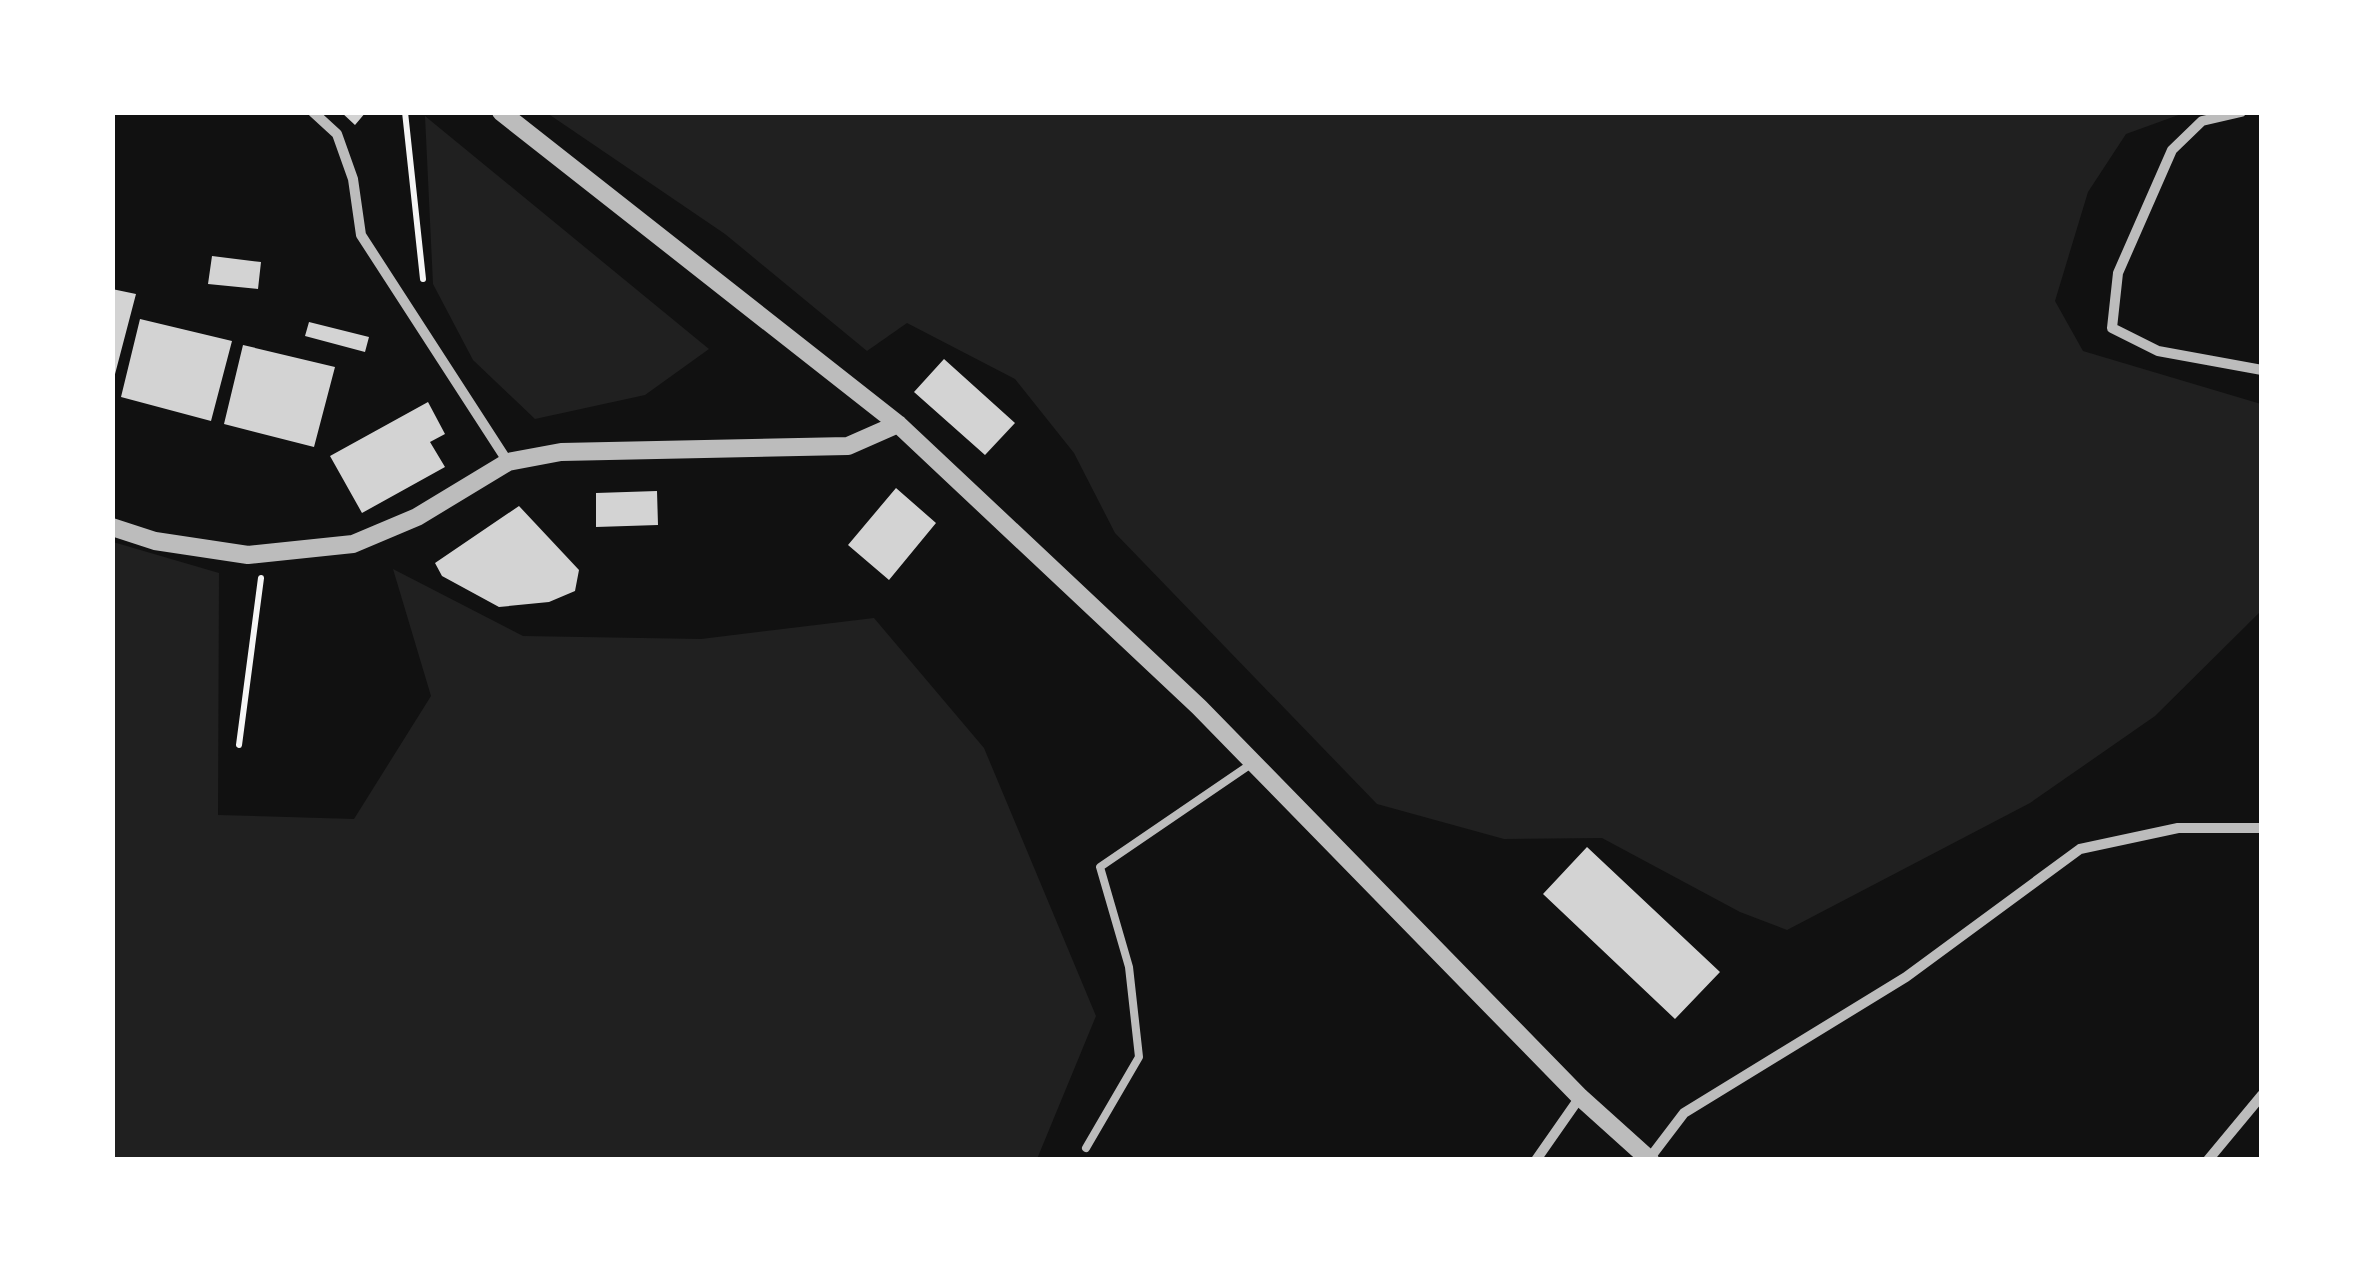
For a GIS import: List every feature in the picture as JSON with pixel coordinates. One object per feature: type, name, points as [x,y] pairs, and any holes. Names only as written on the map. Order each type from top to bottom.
[{"type":"street","points":[[313,112],[337,134],[353,180],[361,235],[508,462]]},
{"type":"street","points":[[501,112],[898,424],[1254,762],[1580,1096],[1650,1159],[1684,1113],[1906,977],[2080,849],[2178,828],[2262,828]]},
{"type":"street","points":[[2241,112],[2202,121],[2172,150],[2118,273],[2112,328],[2158,352],[2262,370]]},
{"type":"street","points":[[112,527],[155,540],[248,555],[352,544],[417,517],[508,462],[561,452],[848,446],[898,424]]},
{"type":"street","points":[[2208,1160],[2262,1095]]},
{"type":"street","points":[[1536,1160],[1580,1096]]},
{"type":"lane","points":[[1086,1148],[1138,1058],[1129,967],[1100,868],[1254,762]]},
{"type":"path","points":[[405,112],[418,266],[424,283]]},
{"type":"path","points":[[239,745],[252,619],[266,553]]},
{"type":"shaded area","points":[[547,113],[2184,113],[2126,134],[2088,192],[2055,301],[2083,351],[2261,404],[2261,611],[2155,716],[2030,803],[1787,930],[1740,912],[1602,838],[1504,839],[1377,804],[1115,533],[1074,453],[1015,379],[907,323],[867,351],[725,234]]},
{"type":"shaded area","points":[[425,116],[709,349],[645,395],[535,419],[473,360],[433,284]]},
{"type":"shaded area","points":[[113,542],[219,573],[218,815],[354,819],[431,696],[393,569],[523,636],[701,639],[874,618],[984,748],[1096,1016],[1037,1159],[113,1159]]},
{"type":"building","points":[[341,112],[366,112],[355,125]]},
{"type":"building","points":[[212,256],[261,262],[258,289],[208,284]]},
{"type":"building","points":[[112,289],[136,294],[114,378],[112,377]]},
{"type":"building","points":[[140,319],[232,341],[211,421],[121,397]]},
{"type":"building","points":[[309,322],[369,337],[365,352],[305,336]]},
{"type":"building","points":[[243,345],[335,367],[314,447],[224,424]]},
{"type":"building","points":[[944,359],[1015,423],[985,455],[914,392]]},
{"type":"building","points":[[428,402],[445,434],[430,442],[445,467],[362,513],[330,456]]},
{"type":"building","points":[[896,488],[936,523],[889,580],[848,545]]},
{"type":"building","points":[[657,491],[658,525],[596,527],[596,493]]},
{"type":"building","points":[[519,506],[579,570],[575,591],[549,602],[499,607],[442,576],[435,563]]},
{"type":"building","points":[[1587,847],[1720,972],[1675,1019],[1543,894]]}]
